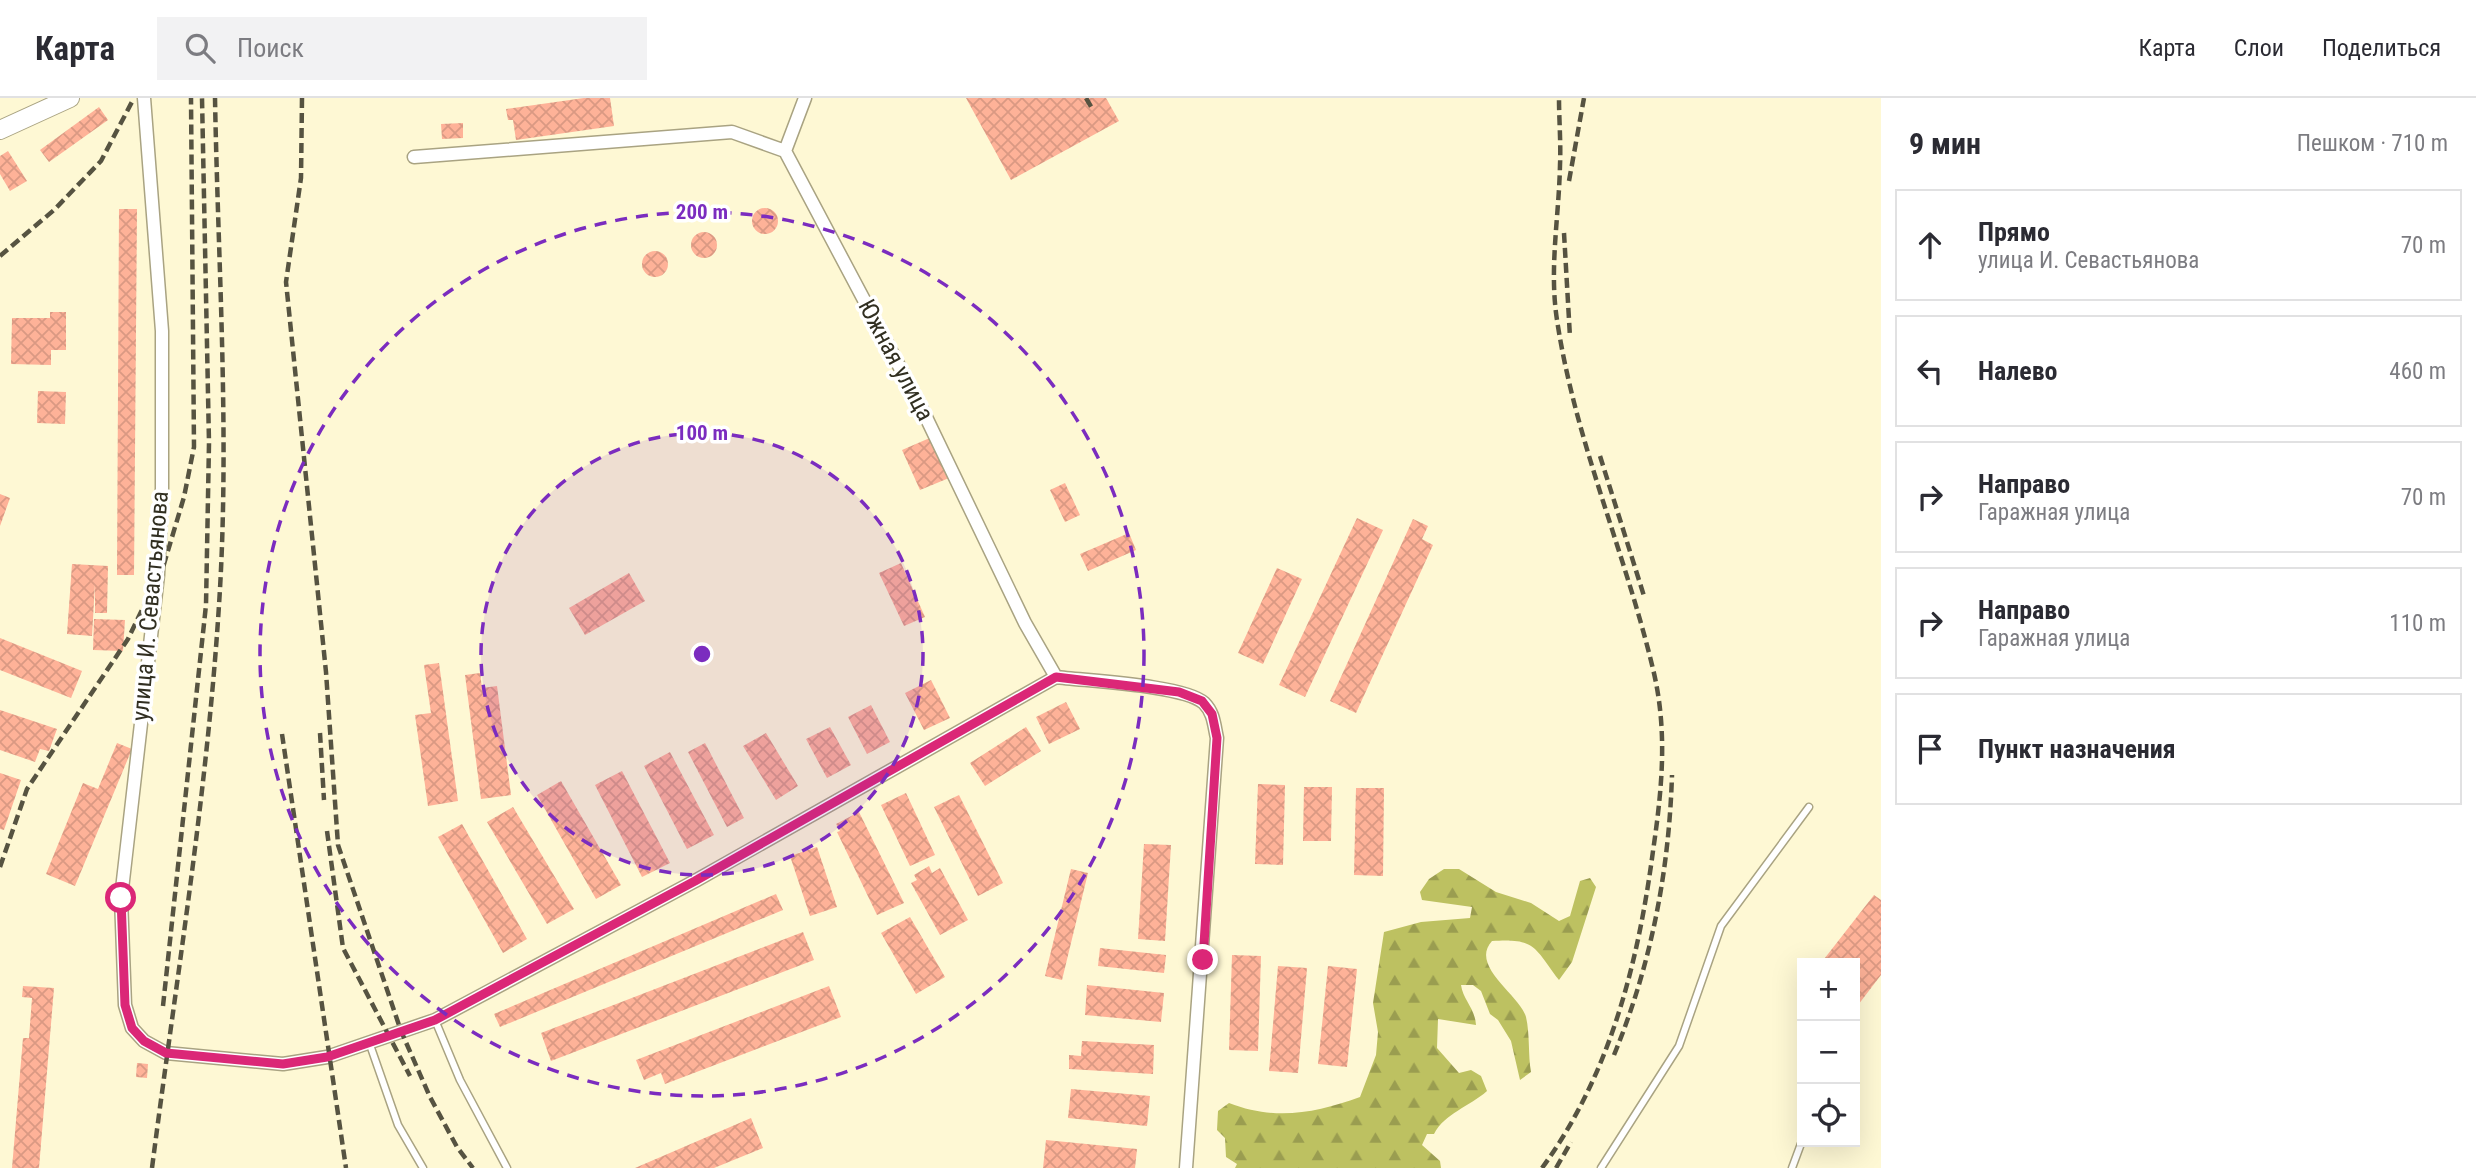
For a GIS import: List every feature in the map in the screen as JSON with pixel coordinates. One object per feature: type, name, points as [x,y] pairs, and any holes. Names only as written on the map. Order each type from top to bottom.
[{"type":"street","points":[[0,130],[70,98]]},
{"type":"street","name":"улица И. Севастьянова","points":[[144,98],[162,331],[162,488],[158,575],[121,898],[125,1005],[132,1028],[144,1041],[166,1053],[273,1064],[327,1057],[368,1040]]},
{"type":"street","points":[[414,157],[732,132],[785,151],[805,98]]},
{"type":"street","name":"Южная улица","points":[[785,151],[924,413],[1025,623],[1056,677]]},
{"type":"street","points":[[368,1040],[435,1020],[695,881],[1056,677],[1179,692],[1202,701],[1212,714],[1217,738],[1186,1168]]},
{"type":"lane","points":[[1601,1168],[1679,1046],[1721,926],[1809,807]]},
{"type":"lane","points":[[435,1020],[460,1080],[507,1168]]},
{"type":"lane","points":[[368,1040],[398,1125],[423,1168]]},
{"type":"lane","points":[[1792,1168],[1800,1147]]},
{"type":"green space","points":[[1444,869],[1459,869],[1496,892],[1531,903],[1559,921],[1570,916],[1580,881],[1590,878],[1596,887],[1572,962],[1559,980],[1539,953],[1526,944],[1518,941],[1492,941],[1487,951],[1491,970],[1522,1008],[1526,1017],[1531,1072],[1520,1080],[1511,1041],[1498,1020],[1490,1014],[1481,991],[1473,985],[1461,985],[1476,1025],[1438,1019],[1437,1048],[1459,1073],[1471,1070],[1481,1076],[1487,1091],[1451,1115],[1434,1134],[1427,1134],[1422,1145],[1440,1161],[1441,1168],[1235,1168],[1237,1164],[1226,1157],[1225,1138],[1217,1130],[1218,1111],[1229,1103],[1263,1112],[1295,1113],[1360,1097],[1376,1055],[1378,1032],[1373,1003],[1384,932],[1421,922],[1470,918],[1472,907],[1422,900],[1420,892],[1429,879]]},
{"type":"building","points":[[584,98],[610,98],[614,126],[516,140],[513,120],[508,120],[506,109]]},
{"type":"building","points":[[966,98],[1106,98],[1119,121],[1011,180]]},
{"type":"building","points":[[99,107],[108,120],[49,162],[40,150]]},
{"type":"building","points":[[463,123],[463,138],[442,139],[441,124]]},
{"type":"building","points":[[8,151],[27,181],[10,191],[0,174],[0,156]]},
{"type":"building","points":[[765,208],[774,212],[778,221],[774,230],[765,234],[756,230],[752,221],[756,212]]},
{"type":"building","points":[[119,209],[137,209],[134,575],[117,575]]},
{"type":"building","points":[[704,232],[713,236],[717,245],[713,254],[704,258],[695,254],[691,245],[695,236]]},
{"type":"building","points":[[655,251],[664,255],[668,264],[664,273],[655,277],[646,273],[642,264],[646,255]]},
{"type":"building","points":[[50,312],[66,312],[66,350],[51,350],[51,365],[11,364],[12,318],[50,318]]},
{"type":"building","points":[[38,391],[66,392],[65,424],[37,423]]},
{"type":"building","points":[[932,437],[949,478],[920,490],[902,450]]},
{"type":"building","points":[[1065,483],[1080,515],[1065,522],[1050,490]]},
{"type":"building","points":[[0,494],[10,498],[0,526]]},
{"type":"building","points":[[1357,518],[1383,530],[1305,697],[1279,685]]},
{"type":"building","points":[[1413,519],[1428,526],[1422,539],[1433,545],[1356,713],[1330,701]]},
{"type":"building","points":[[1129,533],[1136,550],[1088,571],[1080,554]]},
{"type":"building","points":[[901,563],[925,617],[904,626],[879,573]]},
{"type":"building","points":[[72,564],[108,566],[107,613],[95,613],[95,584],[92,636],[67,634]]},
{"type":"building","points":[[1277,568],[1302,579],[1263,664],[1238,653]]},
{"type":"building","points":[[629,573],[645,601],[585,635],[569,608]]},
{"type":"building","points":[[94,619],[125,620],[123,651],[93,650]]},
{"type":"building","points":[[0,638],[82,671],[71,698],[0,670]]},
{"type":"building","points":[[439,663],[458,801],[428,806],[415,715],[431,713],[424,665]]},
{"type":"building","points":[[480,673],[482,688],[497,686],[511,795],[481,799],[465,675]]},
{"type":"building","points":[[931,680],[950,718],[924,730],[905,693]]},
{"type":"building","points":[[1066,702],[1080,729],[1049,744],[1036,717]]},
{"type":"building","points":[[871,705],[890,742],[867,754],[848,717]]},
{"type":"building","points":[[0,710],[57,729],[49,751],[40,749],[35,762],[0,750]]},
{"type":"building","points":[[830,727],[851,765],[827,778],[806,739]]},
{"type":"building","points":[[1026,727],[1041,751],[985,786],[970,763]]},
{"type":"building","points":[[766,733],[798,786],[776,800],[743,746]]},
{"type":"building","points":[[117,743],[132,749],[75,886],[46,874],[83,783],[98,789]]},
{"type":"building","points":[[705,743],[744,818],[727,827],[688,752]]},
{"type":"building","points":[[670,752],[714,835],[687,849],[644,766]]},
{"type":"building","points":[[622,771],[670,863],[642,877],[595,785]]},
{"type":"building","points":[[0,773],[21,780],[4,830],[0,829]]},
{"type":"building","points":[[561,781],[621,885],[596,899],[537,795]]},
{"type":"building","points":[[1258,784],[1285,785],[1283,865],[1255,864]]},
{"type":"building","points":[[1304,787],[1332,787],[1331,841],[1303,841]]},
{"type":"building","points":[[1356,788],[1384,788],[1383,876],[1354,875]]},
{"type":"building","points":[[906,793],[935,855],[910,866],[881,805]]},
{"type":"building","points":[[959,795],[1003,883],[978,896],[934,807]]},
{"type":"building","points":[[513,807],[574,909],[547,924],[487,822]]},
{"type":"building","points":[[859,812],[904,903],[877,915],[837,832],[840,831],[836,824]]},
{"type":"building","points":[[462,824],[527,939],[503,953],[438,837]]},
{"type":"building","points":[[1144,844],[1171,845],[1165,941],[1138,939]]},
{"type":"building","points":[[817,847],[837,907],[810,916],[790,856]]},
{"type":"building","points":[[929,866],[932,873],[940,868],[968,920],[940,935],[911,883],[917,880],[914,875]]},
{"type":"building","points":[[1071,869],[1088,873],[1062,980],[1045,976]]},
{"type":"building","points":[[776,894],[783,910],[500,1027],[494,1014]]},
{"type":"building","points":[[1874,895],[1881,900],[1881,975],[1860,1002],[1860,958],[1825,958]]},
{"type":"building","points":[[910,917],[945,977],[916,994],[881,933]]},
{"type":"building","points":[[803,932],[814,960],[551,1061],[541,1033]]},
{"type":"building","points":[[1100,948],[1166,955],[1164,973],[1098,966]]},
{"type":"building","points":[[1232,955],[1261,956],[1258,1051],[1229,1050]]},
{"type":"building","points":[[1278,966],[1307,968],[1298,1073],[1269,1071]]},
{"type":"building","points":[[1328,966],[1357,969],[1347,1067],[1318,1064]]},
{"type":"building","points":[[1087,985],[1164,993],[1161,1022],[1085,1015]]},
{"type":"building","points":[[23,986],[54,988],[39,1168],[12,1168],[23,1038],[29,1038],[32,998],[22,997]]},
{"type":"building","points":[[829,986],[841,1017],[665,1084],[661,1073],[644,1080],[636,1060]]},
{"type":"building","points":[[1082,1041],[1154,1045],[1153,1074],[1069,1069],[1069,1055],[1081,1056]]},
{"type":"building","points":[[137,1063],[148,1064],[147,1078],[136,1077]]},
{"type":"building","points":[[1071,1089],[1150,1096],[1147,1126],[1068,1118]]},
{"type":"building","points":[[751,1118],[763,1148],[714,1168],[635,1168]]},
{"type":"building","points":[[1046,1140],[1137,1149],[1135,1168],[1043,1168]]},
{"type":"railway","points":[[0,256],[54,210],[101,161],[134,98]]},
{"type":"railway","points":[[0,867],[27,789],[128,639],[164,564],[184,497],[194,447],[191,98]]},
{"type":"railway","points":[[163,1006],[206,605],[209,443],[202,98]]},
{"type":"railway","points":[[152,1168],[199,817],[219,605],[223,415],[215,98]]},
{"type":"railway","points":[[302,98],[301,178],[286,282],[326,672],[338,845],[401,1031],[430,1097],[457,1147],[473,1168]]},
{"type":"railway","points":[[1086,98],[1093,110]]},
{"type":"railway","points":[[1542,1168],[1586,1095],[1617,1017],[1639,935],[1647,893],[1662,760],[1661,715],[1653,669],[1576,409],[1557,320],[1554,281],[1560,157],[1559,98]]},
{"type":"railway","points":[[1569,181],[1584,98]]},
{"type":"railway","points":[[1564,233],[1570,337]]},
{"type":"railway","points":[[1600,456],[1644,596]]},
{"type":"railway","points":[[320,733],[324,800]]},
{"type":"railway","points":[[282,734],[346,1168]]},
{"type":"railway","points":[[1614,1055],[1638,987],[1656,918],[1667,847],[1672,775]]},
{"type":"railway","points":[[327,831],[343,948],[410,1076]]},
{"type":"railway","points":[[1556,1168],[1571,1142]]},
{"type":"route","points":[[121,898],[125,1005],[132,1028],[144,1041],[166,1053],[264,1063],[283,1064],[327,1057],[368,1040],[435,1020],[695,881],[1056,677],[1179,692],[1202,701],[1212,714],[1217,738],[1203,960]]}]
